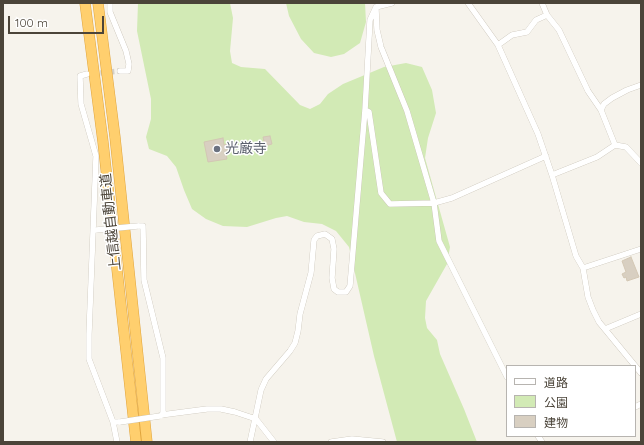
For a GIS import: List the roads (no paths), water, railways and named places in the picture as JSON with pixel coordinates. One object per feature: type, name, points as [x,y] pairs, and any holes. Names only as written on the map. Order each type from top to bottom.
[{"type":"highway","name":"上信越自動車道","points":[[85,3],[103,142],[136,442]]},
{"type":"highway","name":"上信越自動車道","points":[[98,3],[117,153],[147,442]]},
{"type":"street","points":[[110,3],[110,12],[126,51],[129,64],[128,71],[120,70]]},
{"type":"street","points":[[376,7],[392,3]]},
{"type":"street","points":[[468,3],[498,45],[533,121],[546,156],[576,256],[583,268],[592,310],[599,322],[634,365]]},
{"type":"street","points":[[542,3],[547,15],[559,30],[588,91],[601,110],[615,145]]},
{"type":"street","points":[[250,442],[261,390],[266,379],[295,343],[300,314],[311,274],[314,240],[317,236],[325,234],[332,239],[334,249],[332,278],[334,289],[338,292],[346,292],[350,286],[365,110],[370,20],[376,7]]},
{"type":"street","points":[[376,7],[377,30],[381,47],[406,111],[434,203],[439,241],[506,375]]},
{"type":"street","points":[[498,45],[512,35],[527,32],[536,20],[547,15]]},
{"type":"street","points":[[87,74],[80,76],[81,104],[96,156],[89,334],[90,359],[112,422],[117,442]]},
{"type":"street","points":[[601,110],[604,104],[612,98],[641,85]]},
{"type":"street","points":[[365,110],[369,112],[381,193],[390,204],[434,203],[452,198],[546,156]]},
{"type":"street","points":[[552,175],[597,156],[615,145],[626,147],[641,163]]},
{"type":"street","points":[[94,230],[142,226],[144,280],[163,358],[162,415]]},
{"type":"street","points":[[583,268],[641,250]]},
{"type":"street","points":[[605,329],[641,314]]},
{"type":"street","points":[[112,422],[221,409],[256,419],[274,442]]},
{"type":"street","points":[[331,442],[352,439],[383,442]]},
{"type":"tunnel","points":[[92,74],[120,71]]},
{"type":"place","name":"光厳寺","points":[[217,149]]}]
